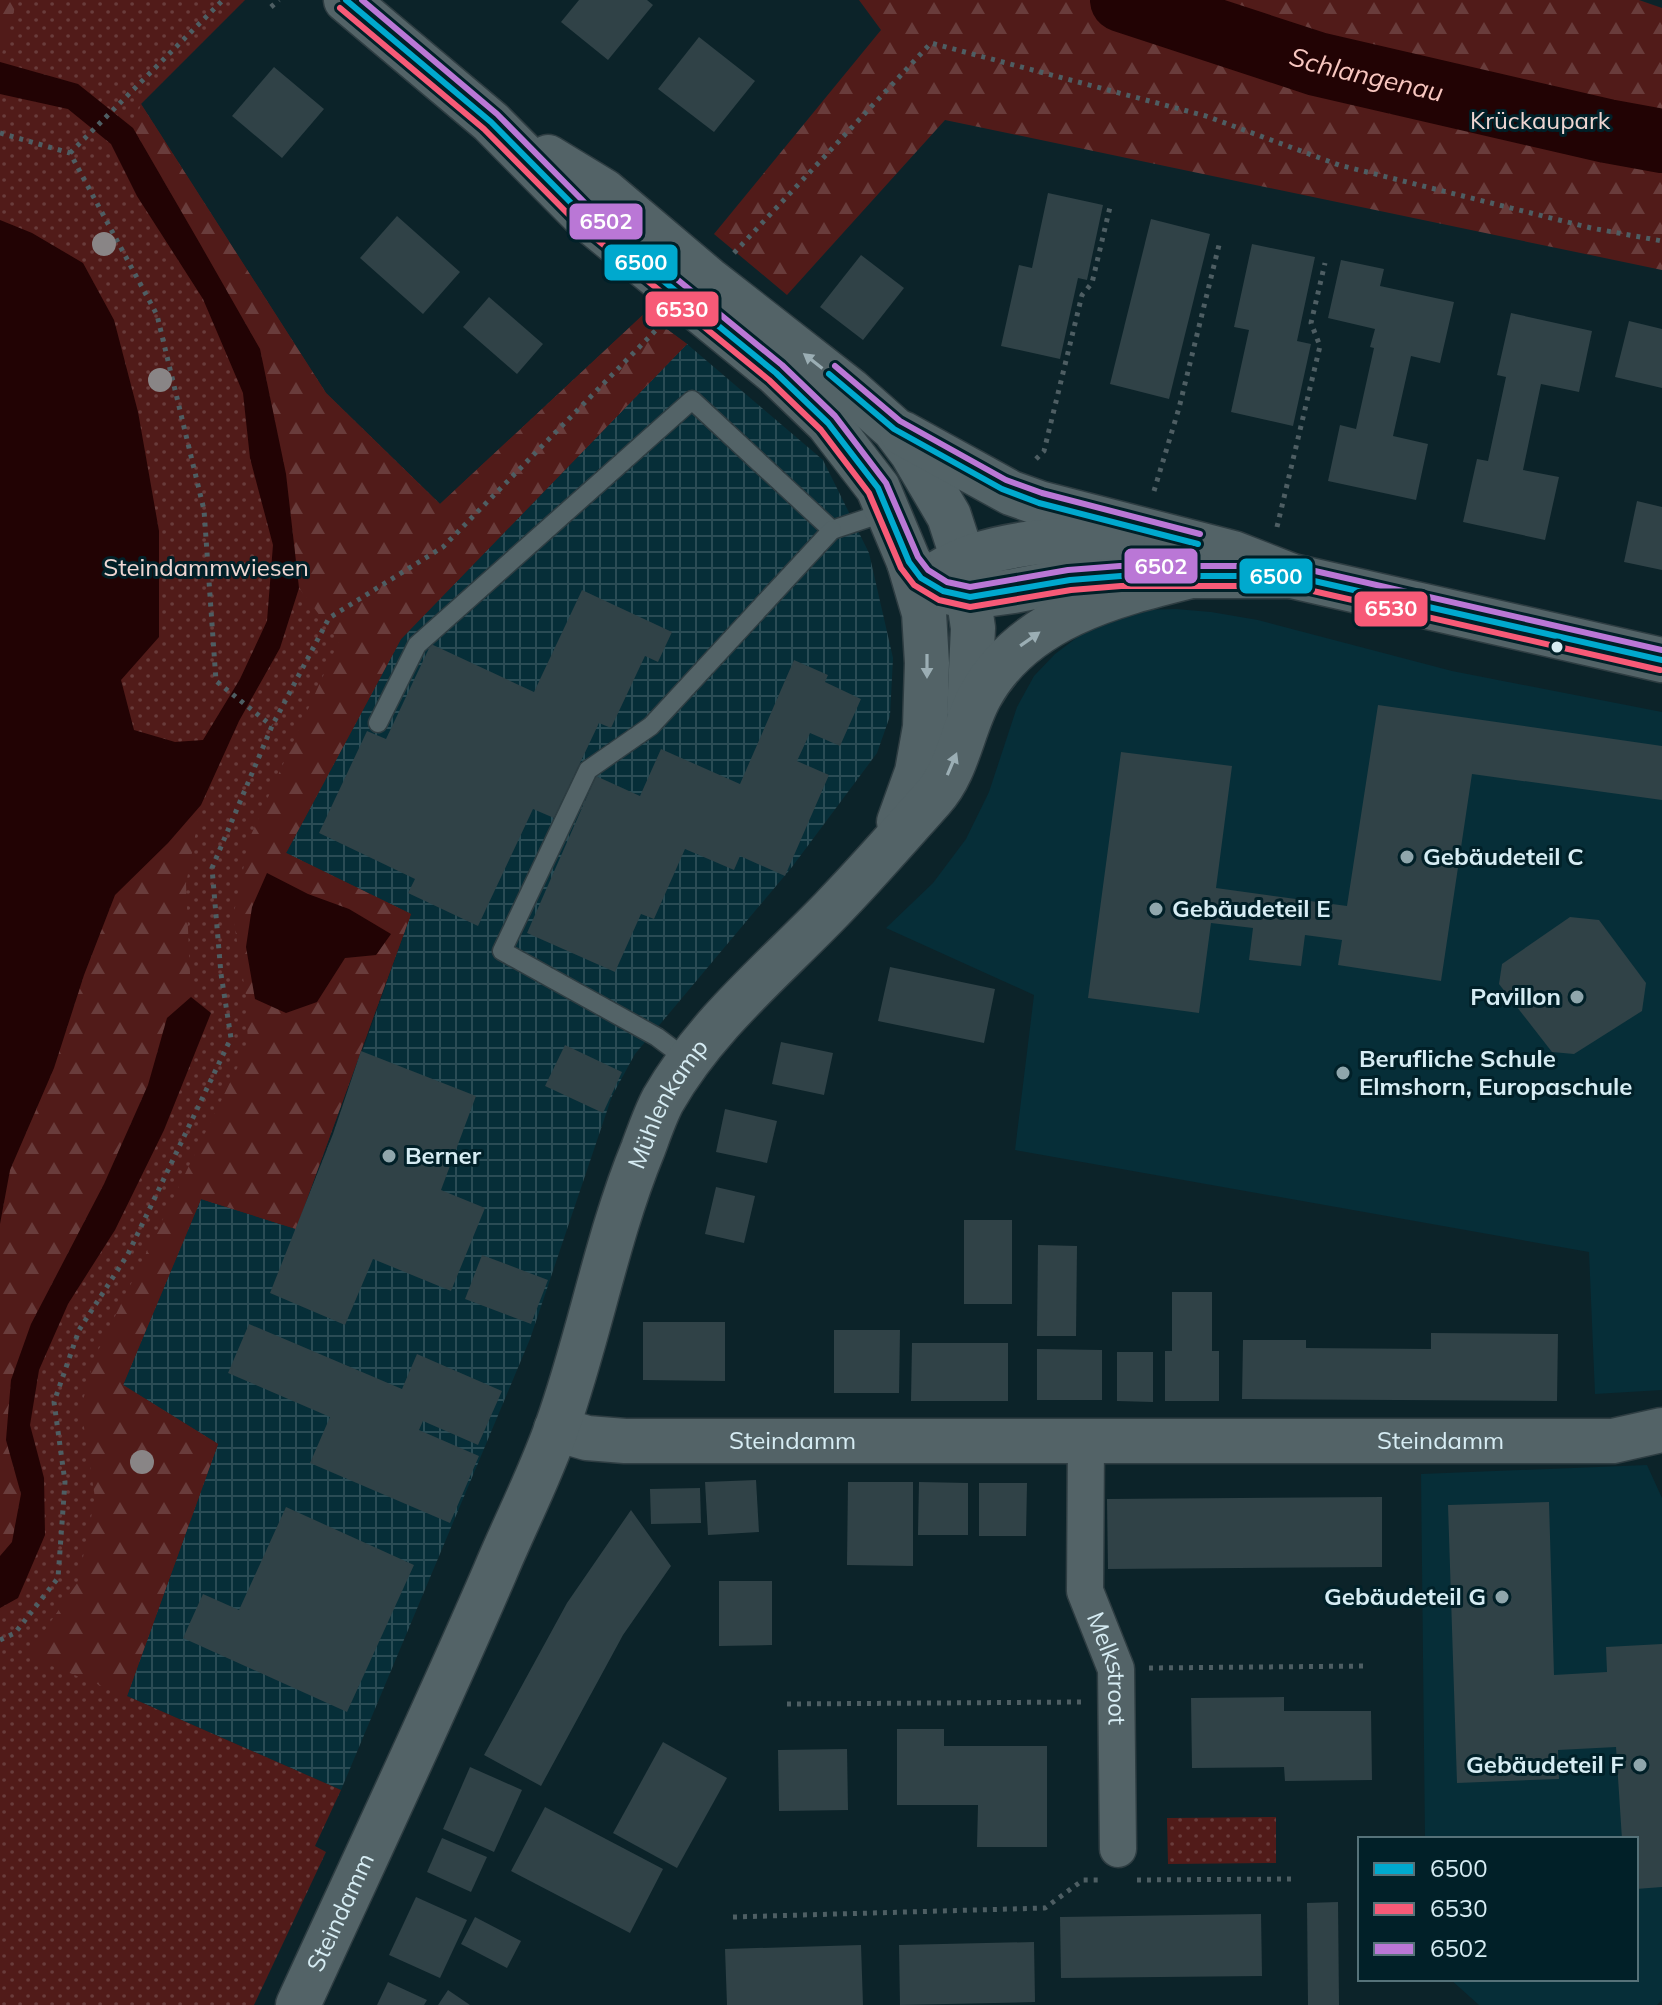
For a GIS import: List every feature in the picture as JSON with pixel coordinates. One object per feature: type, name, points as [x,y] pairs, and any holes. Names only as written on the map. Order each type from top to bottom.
[{"type":"street","points":[[346,0],[491,122],[604,191],[776,373],[828,423],[878,488],[889,511],[940,583],[1014,591],[1186,557],[1233,553],[1292,576],[1662,660]]},
{"type":"street","points":[[697,289],[850,390],[894,429],[949,516],[940,583]]},
{"type":"street","points":[[894,429],[1011,493],[1186,557]]},
{"type":"street","name":"Mühlenkamp","points":[[556,1429],[634,1172],[662,1103],[689,1061],[728,1011],[833,908],[937,795],[952,769],[967,723],[981,694],[998,669],[1018,648],[1079,609],[1115,595],[1186,557]]},
{"type":"street","name":"Mühlenkamp","points":[[940,583],[973,643],[967,723]]},
{"type":"street","name":"Mühlenkamp","points":[[891,843],[917,772],[925,727],[927,663],[940,583]]},
{"type":"street","name":"Steindamm","points":[[298,2005],[478,1612],[556,1429],[587,1438],[625,1441],[1086,1443],[1613,1441],[1662,1430]]},
{"type":"street","name":"Melkstroot","points":[[1086,1443],[1085,1591],[1116,1685],[1118,1869]]},
{"type":"lane","points":[[378,723],[417,645],[692,400],[832,530]]},
{"type":"lane","points":[[689,1061],[657,1037],[502,951],[588,770],[651,726],[832,530],[889,511]]},
{"type":"path","points":[[70,153],[223,0]]},
{"type":"path","points":[[271,7],[279,0]]},
{"type":"path","points":[[0,1640],[15,1633],[58,1578],[65,1482],[54,1402],[79,1330],[128,1254],[231,1038],[221,974],[212,868],[272,726],[329,618],[443,547],[697,289],[931,43],[1206,116],[1339,165],[1591,228],[1662,241]]},
{"type":"path","points":[[0,133],[70,153],[157,315],[204,510],[216,681],[272,726]]},
{"type":"path","points":[[1028,466],[1044,451],[1082,295],[1092,283],[1110,207]]},
{"type":"path","points":[[1151,499],[1179,408],[1220,241]]},
{"type":"path","points":[[1277,529],[1320,346],[1311,323],[1325,263]]},
{"type":"path","points":[[787,1704],[1116,1685],[1368,1666]]},
{"type":"path","points":[[733,1917],[1045,1908],[1083,1880],[1118,1869],[1292,1879]]},
{"type":"shaded area","points":[[0,62],[78,84],[133,128],[260,349],[286,474],[299,588],[280,648],[239,721],[201,805],[115,895],[84,975],[54,1068],[10,1170],[0,1224],[0,220],[32,233],[83,263],[114,320],[138,412],[159,531],[159,637],[121,680],[134,730],[175,742],[203,740],[240,679],[267,621],[273,545],[250,458],[243,393],[203,299],[137,196],[111,144],[68,109],[0,94]]},
{"type":"shaded area","points":[[687,344],[823,460],[869,553],[893,658],[890,716],[877,753],[792,867],[635,1054],[612,1096],[530,1339],[341,1790],[127,1696],[218,1444],[123,1385],[201,1199],[296,1229],[333,1134],[411,914],[286,853],[401,639]]},
{"type":"shaded area","name":"Berufliche Schule Elmshorn, Europaschule","points":[[1176,609],[1258,620],[1452,671],[1662,712],[1662,1390],[1595,1394],[1589,1252],[1015,1150],[1034,995],[886,928],[933,883],[966,839],[989,792],[1017,707],[1034,676],[1055,654],[1083,633],[1108,621],[1142,610]]},
{"type":"shaded area","points":[[267,873],[308,894],[349,909],[391,934],[376,955],[345,958],[317,1002],[286,1013],[255,999],[246,947],[252,907]]},
{"type":"shaded area","points":[[191,997],[211,1013],[164,1130],[115,1230],[68,1304],[39,1370],[30,1425],[44,1478],[45,1535],[18,1598],[0,1608],[0,1556],[12,1542],[21,1494],[6,1440],[11,1380],[31,1324],[104,1184],[148,1085],[167,1018]]},
{"type":"shaded area","points":[[1647,1465],[1662,1498],[1662,2000],[1657,2005],[1479,2005],[1452,1981],[1638,1981],[1638,1837],[1425,1837],[1421,1474]]},
{"type":"green space","name":"Steindammwiesen","points":[[0,0],[245,0],[141,104],[326,393],[440,504],[645,313],[687,344],[401,639],[286,853],[411,914],[296,1229],[201,1199],[123,1385],[218,1444],[127,1696],[341,1790],[315,1846],[326,1852],[254,2005],[0,2005]]},
{"type":"green space","points":[[0,0],[17,0],[0,60]]},
{"type":"green space","name":"Krückaupark","points":[[859,0],[1639,0],[1662,8],[1662,270],[945,120],[787,295],[714,234],[881,30]]},
{"type":"green space","points":[[141,104],[326,393],[440,504],[645,313],[687,344],[401,639],[286,853],[411,914],[296,1229],[201,1199],[123,1385],[218,1444],[127,1696],[27,1656],[78,1582],[95,1498],[81,1408],[94,1359],[248,1046],[246,996],[233,917],[250,837],[339,641],[299,588],[286,474],[260,349],[133,128]]},
{"type":"green space","points":[[201,805],[186,884],[191,997],[167,1018],[148,1085],[104,1184],[31,1324],[11,1380],[6,1440],[21,1494],[12,1542],[0,1556],[0,1224],[10,1170],[54,1068],[84,975],[115,895]]},
{"type":"green space","points":[[1276,1817],[1276,1863],[1168,1864],[1167,1818]]},
{"type":"building","points":[[579,0],[647,0],[653,5],[608,60],[561,22]]},
{"type":"building","points":[[699,37],[755,81],[714,132],[658,89]]},
{"type":"building","points":[[274,67],[324,109],[282,158],[232,116]]},
{"type":"building","points":[[1048,193],[1103,205],[1087,280],[1078,278],[1060,359],[1001,346],[1019,265],[1032,268]]},
{"type":"building","points":[[397,216],[460,272],[423,314],[360,258]]},
{"type":"building","points":[[1151,219],[1210,234],[1169,399],[1110,384]]},
{"type":"building","points":[[1252,244],[1315,257],[1297,341],[1311,344],[1293,426],[1231,412],[1249,330],[1234,327]]},
{"type":"building","points":[[861,255],[904,288],[863,340],[820,307]]},
{"type":"building","points":[[1341,260],[1384,269],[1380,286],[1454,302],[1440,363],[1411,356],[1393,436],[1428,444],[1416,500],[1328,481],[1340,425],[1356,429],[1374,348],[1370,347],[1375,329],[1328,318]]},
{"type":"building","points":[[489,297],[543,344],[517,374],[463,327]]},
{"type":"building","points":[[1511,313],[1592,331],[1579,392],[1541,384],[1523,470],[1559,477],[1545,540],[1463,522],[1477,459],[1488,461],[1506,377],[1497,375]]},
{"type":"building","points":[[1629,321],[1662,329],[1662,388],[1615,377]]},
{"type":"building","points":[[1637,501],[1662,507],[1662,570],[1624,562]]},
{"type":"building","points":[[582,590],[672,632],[658,662],[645,656],[611,728],[599,723],[554,818],[533,809],[478,926],[408,893],[415,879],[319,833],[367,731],[386,739],[431,644],[534,692]]},
{"type":"building","points":[[794,660],[828,675],[825,682],[861,699],[840,746],[810,733],[797,761],[829,775],[785,876],[740,856],[734,870],[685,849],[654,919],[641,914],[615,972],[527,933],[596,776],[640,796],[661,749],[740,784]]},
{"type":"building","points":[[1378,705],[1662,746],[1662,800],[1472,774],[1441,981],[1338,965],[1342,940],[1305,935],[1301,966],[1249,960],[1253,928],[1211,923],[1199,1013],[1088,998],[1121,752],[1232,766],[1216,888],[1347,906]]},
{"type":"building","name":"Pavillon","points":[[1570,917],[1599,920],[1646,983],[1642,1011],[1574,1054],[1552,1052],[1499,984],[1502,964]]},
{"type":"building","points":[[890,967],[995,989],[984,1043],[878,1021]]},
{"type":"building","points":[[781,1042],[833,1053],[824,1095],[772,1084]]},
{"type":"building","points":[[565,1045],[622,1072],[603,1113],[545,1086]]},
{"type":"building","name":"Berner","points":[[361,1051],[476,1096],[441,1190],[485,1208],[451,1291],[373,1259],[345,1325],[270,1293],[333,1134]]},
{"type":"building","points":[[725,1109],[777,1121],[767,1163],[716,1152]]},
{"type":"building","points":[[716,1187],[755,1196],[744,1243],[705,1234]]},
{"type":"building","points":[[964,1220],[1012,1220],[1012,1304],[964,1304]]},
{"type":"building","points":[[1038,1245],[1077,1246],[1076,1336],[1037,1336]]},
{"type":"building","points":[[482,1255],[548,1280],[531,1324],[465,1299]]},
{"type":"building","points":[[1172,1292],[1212,1292],[1212,1351],[1219,1351],[1219,1401],[1165,1401],[1165,1351],[1172,1351]]},
{"type":"building","points":[[643,1322],[725,1322],[725,1381],[643,1380]]},
{"type":"building","points":[[249,1324],[402,1389],[417,1354],[502,1391],[478,1445],[423,1421],[419,1430],[479,1456],[450,1523],[310,1463],[330,1417],[228,1373]]},
{"type":"building","points":[[834,1330],[900,1330],[899,1393],[834,1393]]},
{"type":"building","points":[[1431,1333],[1558,1334],[1557,1401],[1242,1399],[1243,1340],[1306,1340],[1306,1348],[1431,1349]]},
{"type":"building","points":[[912,1343],[1008,1343],[1008,1401],[911,1401]]},
{"type":"building","points":[[1037,1349],[1102,1350],[1102,1400],[1037,1400]]},
{"type":"building","points":[[1117,1352],[1153,1352],[1153,1402],[1117,1401]]},
{"type":"building","points":[[756,1480],[759,1532],[708,1535],[705,1482]]},
{"type":"building","points":[[848,1482],[913,1482],[913,1566],[847,1565]]},
{"type":"building","points":[[919,1482],[968,1483],[968,1535],[918,1535]]},
{"type":"building","points":[[979,1483],[1027,1483],[1026,1536],[979,1536]]},
{"type":"building","points":[[700,1488],[701,1523],[651,1524],[650,1489]]},
{"type":"building","points":[[1382,1497],[1382,1567],[1108,1569],[1107,1499]]},
{"type":"building","name":"Gebäudeteil G","points":[[1549,1502],[1554,1675],[1607,1672],[1606,1647],[1662,1644],[1662,1887],[1638,1889],[1638,1837],[1622,1837],[1616,1747],[1558,1750],[1559,1779],[1457,1783],[1448,1505]]},
{"type":"building","points":[[286,1507],[414,1565],[347,1712],[183,1638],[203,1594],[239,1610]]},
{"type":"building","points":[[631,1510],[671,1566],[623,1635],[541,1786],[484,1755],[567,1603]]},
{"type":"building","points":[[719,1581],[772,1581],[772,1645],[719,1646]]},
{"type":"building","points":[[1284,1697],[1284,1711],[1371,1711],[1372,1780],[1285,1781],[1284,1767],[1192,1768],[1191,1698]]},
{"type":"building","points":[[897,1729],[944,1729],[944,1746],[1047,1746],[1047,1847],[977,1847],[978,1805],[897,1805]]},
{"type":"building","points":[[663,1742],[727,1778],[677,1868],[613,1833]]},
{"type":"building","points":[[847,1749],[848,1810],[779,1811],[778,1750]]},
{"type":"building","points":[[470,1767],[522,1790],[494,1852],[443,1829]]},
{"type":"building","points":[[545,1807],[663,1869],[630,1933],[511,1871]]},
{"type":"building","points":[[442,1838],[487,1857],[471,1892],[427,1872]]},
{"type":"building","points":[[416,1897],[467,1920],[440,1978],[389,1955]]},
{"type":"building","points":[[1338,1902],[1339,2005],[1308,2005],[1307,1903]]},
{"type":"building","points":[[1261,1914],[1262,1976],[1061,1978],[1060,1917]]},
{"type":"building","points":[[475,1917],[521,1941],[507,1968],[461,1944]]},
{"type":"building","points":[[1034,1942],[1035,2002],[900,2005],[899,1945]]},
{"type":"building","points":[[861,1945],[863,2005],[727,2005],[725,1949]]},
{"type":"building","points":[[388,1982],[427,2000],[424,2005],[377,2005]]},
{"type":"building","points":[[448,1990],[470,2005],[438,2005]]},
{"type":"waterway","name":"Schlangenau","points":[[1122,0],[1317,64],[1662,141]]},
{"type":"transit line","name":"6500","points":[[346,0],[491,122],[584,216],[776,373],[828,423],[878,488],[909,562],[921,578],[943,591],[970,597],[1070,580],[1121,576],[1292,576],[1662,660]]},
{"type":"transit line","name":"6502","points":[[362,0],[497,114],[591,209],[782,365],[835,416],[886,483],[918,557],[928,570],[947,582],[970,587],[1068,570],[1120,566],[1293,566],[1662,650]]},
{"type":"transit line","name":"6530","points":[[340,8],[484,129],[578,224],[769,380],[821,430],[869,493],[901,568],[914,585],[939,600],[970,607],[1071,590],[1121,586],[1291,586],[1660,670]]},
{"type":"transit line","name":"6502","points":[[835,366],[900,421],[1006,480],[1042,493],[1200,534]]},
{"type":"transit line","name":"6500","points":[[829,374],[894,429],[1002,489],[1039,503],[1198,544]]},
{"type":"place","name":"Gebäudeteil C","points":[[1407,857]]},
{"type":"place","name":"Gebäudeteil E","points":[[1156,909]]},
{"type":"place","name":"Pavillon","points":[[1577,997]]},
{"type":"place","name":"Berufliche Schule Elmshorn, Europaschule","points":[[1343,1073]]},
{"type":"place","name":"Berner","points":[[389,1156]]},
{"type":"place","name":"Gebäudeteil G","points":[[1502,1597]]},
{"type":"place","name":"Gebäudeteil F","points":[[1640,1765]]}]
